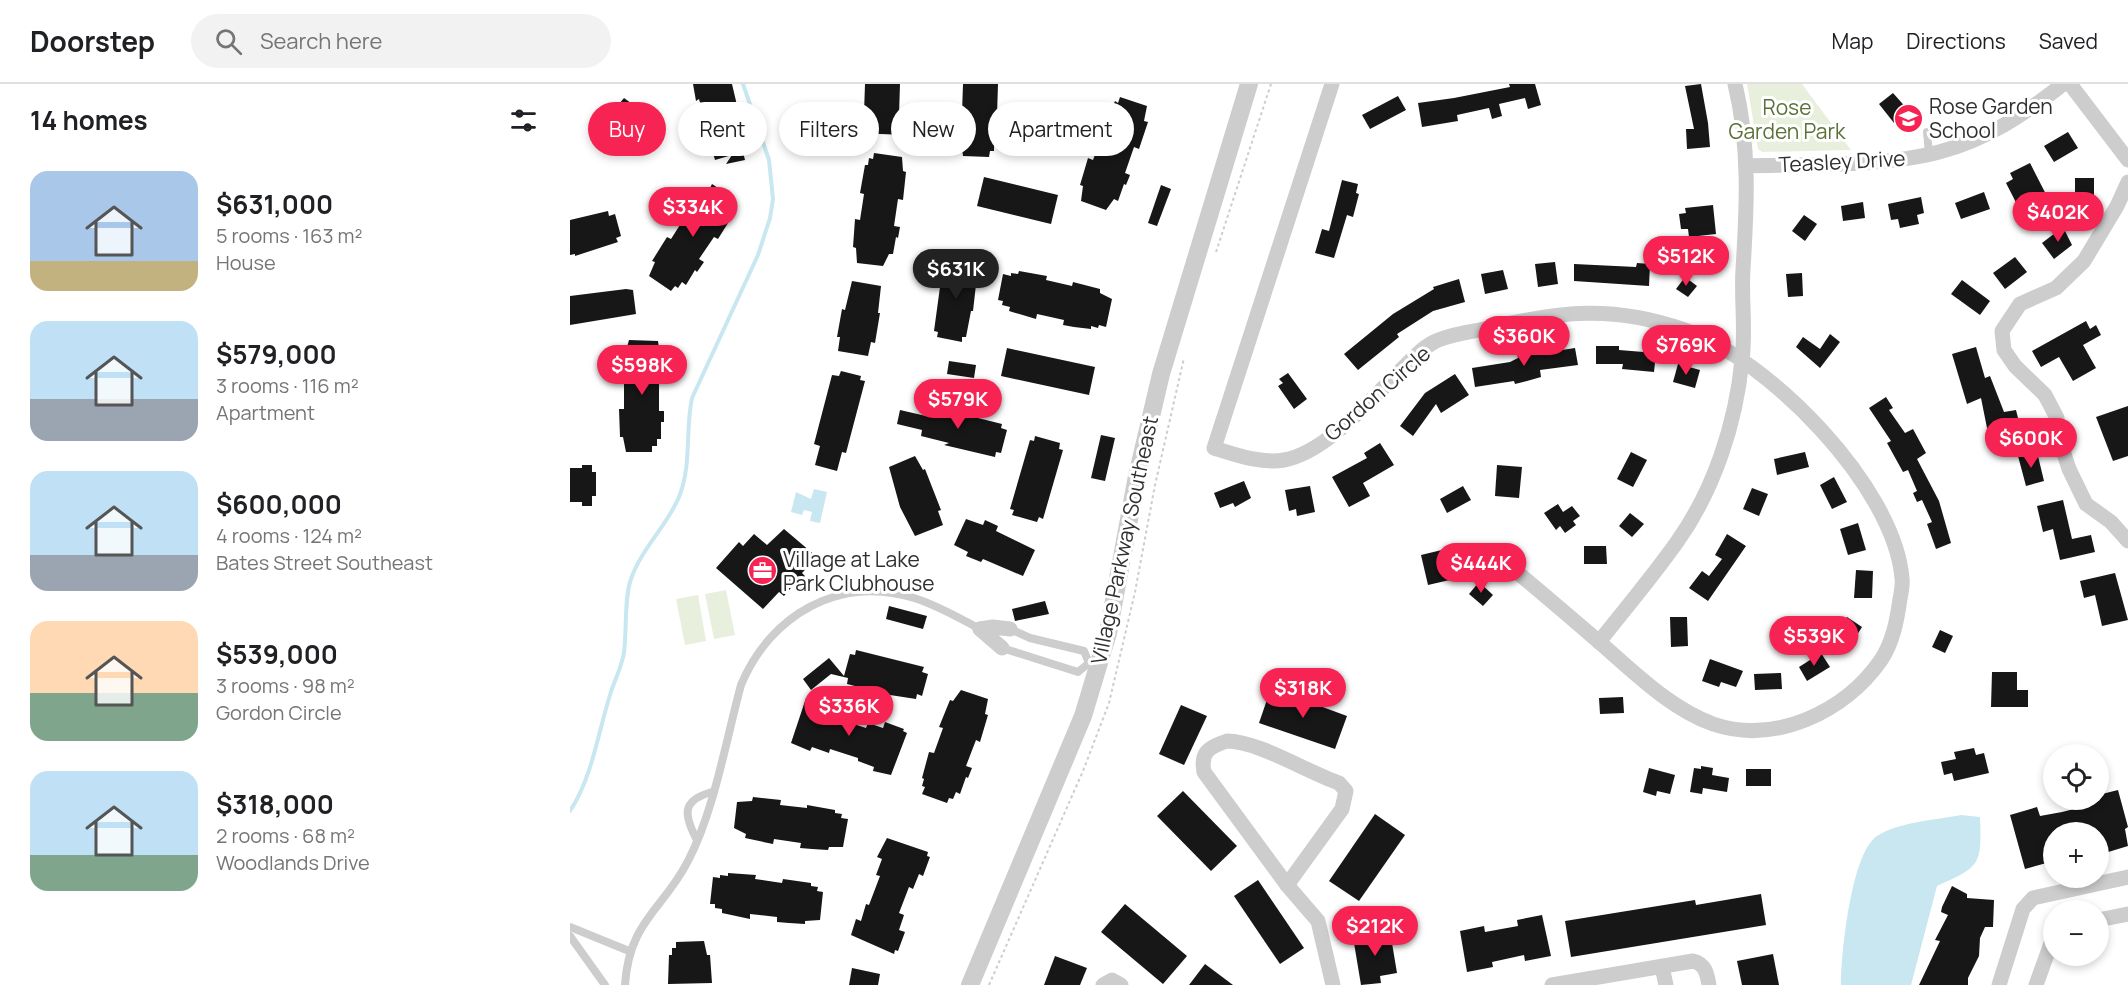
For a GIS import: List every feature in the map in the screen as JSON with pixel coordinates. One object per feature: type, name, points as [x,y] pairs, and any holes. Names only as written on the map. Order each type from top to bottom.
[{"type":"street","name":"Village Parkway Southeast","points":[[970,985],[1072,746],[1116,595],[1137,476],[1161,374],[1249,84]]},
{"type":"street","name":"Gordon Circle","points":[[1332,84],[1214,448],[1263,460],[1285,460],[1313,448],[1341,428],[1418,354],[1435,342],[1545,315],[1586,312],[1652,320],[1689,332],[1743,359],[1817,426],[1847,458],[1869,490],[1892,540],[1903,579],[1897,623],[1881,659],[1835,706],[1806,720],[1772,730],[1738,730],[1711,723],[1672,702],[1494,553]]},
{"type":"street","points":[[1599,642],[1678,541],[1708,487],[1732,420],[1743,359],[1743,270],[1748,224],[1746,166],[1735,84]]},
{"type":"street","name":"Teasley Drive","points":[[1746,166],[1886,160],[1929,154],[1977,139],[2034,107],[2063,84]]},
{"type":"street","points":[[2070,84],[2128,160]]},
{"type":"street","points":[[2128,182],[2117,206],[2084,261],[2056,288],[2020,304],[2002,331],[2004,350],[2015,366],[2045,395],[2057,418],[2059,438],[2069,469],[2085,504],[2111,522],[2128,542]]},
{"type":"street","points":[[980,629],[1006,638]]},
{"type":"street","points":[[1287,885],[1342,809],[1346,790],[1339,783],[1267,751],[1238,741],[1227,741],[1207,749],[1203,757],[1204,772],[1287,885],[1318,921],[1333,985]]},
{"type":"street","points":[[2000,985],[2028,902],[2040,895],[2128,877]]},
{"type":"street","points":[[2109,918],[2128,914]]},
{"type":"street","points":[[1552,985],[1577,983],[1693,961],[1700,963],[1705,969],[1709,985]]},
{"type":"street","points":[[2037,985],[2043,966]]},
{"type":"street","points":[[1662,967],[1666,985]]},
{"type":"street","points":[[1104,985],[1112,980],[1121,985]]},
{"type":"lane","points":[[1927,132],[1929,154]]},
{"type":"lane","points":[[625,985],[629,951],[652,910],[688,862],[712,792],[748,667],[773,633],[789,618],[829,597],[848,592],[878,591],[913,597],[980,629]]},
{"type":"lane","points":[[1006,638],[1030,638],[1084,651],[1094,665],[1078,672],[1006,638]]},
{"type":"lane","points":[[697,840],[689,825],[688,806],[691,800],[712,792]]},
{"type":"lane","points":[[570,927],[629,951]]},
{"type":"lane","points":[[570,936],[605,985]]},
{"type":"green space","name":"Rose Garden Park","points":[[1747,84],[1802,84],[1851,150],[1762,152],[1758,149]]},
{"type":"green space","points":[[726,590],[735,635],[714,639],[705,594]]},
{"type":"green space","points":[[698,595],[706,641],[685,645],[676,599]]},
{"type":"water","points":[[814,489],[827,492],[820,523],[810,521],[812,512],[804,510],[802,515],[791,512],[796,492],[811,499]]},
{"type":"water","points":[[1961,815],[1980,817],[1979,855],[1970,868],[1962,874],[1937,886],[1911,985],[1841,985],[1849,906],[1860,862],[1868,846],[1877,836],[1886,831],[1918,822]]},
{"type":"building","points":[[693,84],[732,84],[736,102],[700,102],[699,99],[696,101]]},
{"type":"building","points":[[865,84],[900,84],[899,102],[891,102],[891,134],[879,134],[879,102],[864,102]]},
{"type":"building","points":[[963,84],[998,84],[997,102],[988,102],[989,157],[963,156],[976,156],[976,102],[962,102]]},
{"type":"building","points":[[1509,84],[1535,84],[1541,105],[1528,109],[1525,98],[1499,104],[1502,116],[1492,119],[1489,108],[1457,115],[1458,121],[1422,127],[1418,103],[1510,87]]},
{"type":"building","points":[[1701,84],[1710,147],[1687,149],[1686,129],[1694,129],[1685,86]]},
{"type":"building","points":[[1893,93],[1909,111],[1894,123],[1879,104]]},
{"type":"building","points":[[1398,96],[1406,110],[1370,129],[1362,115]]},
{"type":"building","points":[[1120,97],[1147,106],[1144,121],[1148,122],[1139,149],[1134,147],[1134,102],[1118,102]]},
{"type":"building","points":[[2068,132],[2078,148],[2054,162],[2044,146]]},
{"type":"building","points":[[879,154],[902,157],[903,171],[906,172],[903,200],[898,199],[894,226],[900,227],[898,238],[896,237],[893,254],[889,254],[883,266],[857,263],[856,248],[853,247],[855,219],[860,220],[864,194],[860,193],[865,165],[868,165],[869,158],[873,159],[874,156],[879,156]]},
{"type":"building","points":[[714,156],[729,156],[715,160]]},
{"type":"building","points":[[731,156],[744,156],[745,160],[726,164]]},
{"type":"building","points":[[1094,156],[1131,156],[1125,173],[1130,175],[1126,185],[1124,184],[1118,201],[1114,199],[1106,210],[1081,201],[1083,186],[1080,185],[1088,158],[1093,160]]},
{"type":"building","points":[[2030,163],[2052,206],[2025,220],[2006,183],[2013,179],[2010,173]]},
{"type":"building","points":[[984,177],[1058,195],[1051,224],[977,206]]},
{"type":"building","points":[[2075,178],[2094,178],[2094,206],[2075,206]]},
{"type":"building","points":[[1342,180],[1358,184],[1356,193],[1359,194],[1353,217],[1347,215],[1334,258],[1315,253],[1322,229],[1329,231]]},
{"type":"building","points":[[712,184],[736,200],[730,213],[733,215],[718,239],[714,237],[699,259],[704,262],[697,272],[695,270],[686,285],[682,282],[678,288],[675,286],[671,291],[649,276],[655,262],[652,261],[667,237],[671,239],[685,217],[682,215],[699,192],[702,193],[706,188],[709,190]]},
{"type":"building","points":[[1161,185],[1171,189],[1157,226],[1148,223]]},
{"type":"building","points":[[1984,192],[1990,209],[1961,219],[1955,203]]},
{"type":"building","points":[[1921,197],[1924,213],[1917,215],[1919,224],[1900,228],[1898,219],[1891,220],[1888,204]]},
{"type":"building","points":[[1863,202],[1865,218],[1843,221],[1841,206]]},
{"type":"building","points":[[1713,205],[1716,234],[1689,237],[1688,229],[1681,229],[1679,214],[1686,213],[1685,208]]},
{"type":"building","points":[[608,211],[609,216],[615,214],[621,236],[616,238],[618,242],[575,256],[575,254],[570,255],[570,220]]},
{"type":"building","points":[[1804,215],[1817,224],[1805,241],[1792,231]]},
{"type":"building","points":[[2063,227],[2072,245],[2054,259],[2042,243]]},
{"type":"building","points":[[951,257],[976,262],[975,267],[978,267],[973,311],[971,311],[966,337],[962,337],[962,342],[937,337],[938,332],[934,331],[940,287],[943,287]]},
{"type":"building","points":[[2015,257],[2027,272],[2005,289],[1993,273]]},
{"type":"building","points":[[1555,262],[1558,284],[1538,287],[1535,264]]},
{"type":"building","points":[[1637,263],[1650,264],[1649,286],[1574,281],[1574,264],[1636,267]]},
{"type":"building","points":[[1503,270],[1508,289],[1485,294],[1481,274]]},
{"type":"building","points":[[1019,271],[1047,276],[1046,280],[1072,286],[1073,282],[1100,289],[1100,293],[1112,299],[1106,327],[1091,326],[1091,329],[1074,327],[1063,325],[1064,320],[1037,314],[1036,319],[1009,311],[1010,307],[1002,305],[1003,301],[998,300],[1003,274],[1011,276],[1011,273],[1018,274]]},
{"type":"building","points":[[1802,273],[1803,296],[1788,297],[1786,274]]},
{"type":"building","points":[[1685,277],[1697,286],[1688,297],[1676,289]]},
{"type":"building","points":[[1459,279],[1465,302],[1433,311],[1397,334],[1399,337],[1358,370],[1344,354],[1393,314],[1434,289],[1433,287]]},
{"type":"building","points":[[1962,280],[1990,301],[1980,315],[1951,294]]},
{"type":"building","points":[[852,281],[881,286],[878,313],[880,313],[875,343],[871,342],[868,356],[838,351],[840,337],[837,337],[842,309],[845,310]]},
{"type":"building","points":[[633,290],[636,314],[570,325],[570,296]]},
{"type":"building","points":[[2086,321],[2090,329],[2096,325],[2101,335],[2083,345],[2096,368],[2073,381],[2059,357],[2041,367],[2032,351]]},
{"type":"building","points":[[1830,334],[1840,342],[1820,368],[1796,347],[1803,337],[1820,349]]},
{"type":"building","points":[[629,340],[658,341],[660,355],[663,355],[664,384],[659,384],[659,411],[664,411],[664,422],[661,422],[661,439],[657,439],[657,446],[652,446],[652,452],[626,452],[623,437],[620,437],[619,409],[624,409],[624,382],[620,382],[622,354],[625,354]]},
{"type":"building","points":[[1596,346],[1619,346],[1619,350],[1656,353],[1654,372],[1622,369],[1623,364],[1596,364]]},
{"type":"building","points":[[1976,347],[1985,378],[1990,376],[2004,412],[2016,410],[2020,426],[1988,433],[1981,398],[1967,404],[1952,354]]},
{"type":"building","points":[[1007,348],[1095,367],[1089,395],[1001,376]]},
{"type":"building","points":[[1575,348],[1578,365],[1540,370],[1541,377],[1515,384],[1514,381],[1475,387],[1472,368],[1510,362],[1518,358],[1517,353],[1535,349],[1536,354]]},
{"type":"building","points":[[949,361],[976,365],[974,378],[947,374]]},
{"type":"building","points":[[1678,364],[1700,370],[1695,388],[1673,382]]},
{"type":"building","points":[[841,371],[861,376],[860,380],[865,381],[846,453],[842,452],[837,471],[815,465],[820,446],[814,444],[832,375],[839,376]]},
{"type":"building","points":[[1288,373],[1307,399],[1294,409],[1278,386],[1283,383],[1279,379]]},
{"type":"building","points":[[1455,374],[1469,395],[1441,413],[1436,404],[1413,436],[1400,426],[1425,393]]},
{"type":"building","points":[[1886,397],[1893,408],[1889,410],[1905,433],[1913,429],[1926,453],[1917,459],[1939,501],[1951,543],[1936,549],[1927,524],[1932,522],[1922,500],[1917,502],[1913,493],[1917,491],[1908,470],[1903,472],[1887,443],[1891,441],[1869,408]]},
{"type":"building","points":[[2128,406],[2128,456],[2113,461],[2096,417]]},
{"type":"building","points":[[934,407],[1002,424],[1001,428],[1007,430],[1001,453],[996,452],[995,457],[944,445],[949,443],[921,436],[922,430],[897,424],[900,410],[926,416],[928,409],[933,410]]},
{"type":"building","points":[[1101,435],[1115,438],[1105,481],[1091,478]]},
{"type":"building","points":[[1035,436],[1060,443],[1059,449],[1063,450],[1043,519],[1039,517],[1037,522],[1012,515],[1014,510],[1010,509],[1030,440],[1034,441]]},
{"type":"building","points":[[1380,443],[1394,465],[1363,483],[1370,496],[1349,507],[1332,477],[1367,458],[1364,453]]},
{"type":"building","points":[[1631,452],[1647,460],[1633,487],[1617,479]]},
{"type":"building","points":[[1805,452],[1809,467],[1777,475],[1774,459]]},
{"type":"building","points":[[2037,452],[2044,481],[2026,486],[2018,456]]},
{"type":"building","points":[[915,456],[923,470],[925,469],[941,510],[938,511],[943,525],[915,536],[900,507],[889,467]]},
{"type":"building","points":[[582,465],[592,465],[592,472],[596,472],[596,496],[592,496],[592,506],[582,506],[582,502],[570,502],[570,468],[582,468]]},
{"type":"building","points":[[1497,465],[1522,467],[1519,498],[1495,496]]},
{"type":"building","points":[[1834,477],[1847,502],[1832,509],[1820,485]]},
{"type":"building","points":[[1244,481],[1251,498],[1235,507],[1233,503],[1220,508],[1214,493]]},
{"type":"building","points":[[1310,486],[1315,512],[1297,516],[1296,509],[1289,511],[1285,490]]},
{"type":"building","points":[[1463,486],[1471,500],[1447,513],[1440,499]]},
{"type":"building","points":[[1752,488],[1768,494],[1759,516],[1743,509]]},
{"type":"building","points":[[2063,500],[2072,539],[2091,535],[2095,552],[2060,560],[2053,529],[2043,532],[2037,506]]},
{"type":"building","points":[[1558,504],[1563,512],[1572,506],[1580,516],[1573,521],[1576,525],[1565,533],[1560,526],[1556,530],[1544,513]]},
{"type":"building","points":[[1630,513],[1644,524],[1632,537],[1619,526]]},
{"type":"building","points":[[966,519],[983,525],[985,520],[998,526],[996,531],[1035,550],[1023,576],[983,559],[981,562],[966,556],[968,552],[954,545]]},
{"type":"building","points":[[1858,523],[1866,550],[1848,555],[1840,529]]},
{"type":"building","name":"Village at Lake Park Clubhouse","points":[[784,529],[817,557],[802,573],[805,576],[798,584],[796,582],[784,596],[779,592],[763,609],[716,568],[739,542],[743,546],[754,534],[767,545]]},
{"type":"building","points":[[1727,534],[1746,546],[1708,601],[1689,588],[1702,571],[1709,576],[1722,559],[1715,555]]},
{"type":"building","points":[[1584,546],[1606,546],[1607,564],[1584,564]]},
{"type":"building","points":[[1446,549],[1454,579],[1428,585],[1421,555]]},
{"type":"building","points":[[1856,570],[1873,571],[1872,598],[1854,598]]},
{"type":"building","points":[[2115,573],[2128,620],[2102,626],[2095,595],[2084,598],[2080,581]]},
{"type":"building","points":[[1479,582],[1493,595],[1483,606],[1469,594]]},
{"type":"building","points":[[1045,601],[1049,614],[1015,621],[1012,609]]},
{"type":"building","points":[[889,606],[927,616],[923,629],[886,619]]},
{"type":"building","points":[[1670,617],[1687,617],[1688,646],[1671,647]]},
{"type":"building","points":[[1847,617],[1862,627],[1849,648],[1833,639]]},
{"type":"building","points":[[1940,630],[1953,636],[1945,653],[1932,647]]},
{"type":"building","points":[[856,650],[924,667],[922,672],[928,674],[922,696],[917,694],[916,699],[890,695],[847,684],[848,678],[831,674],[811,690],[803,679],[829,658],[844,676],[850,654],[855,655]]},
{"type":"building","points":[[1821,653],[1830,667],[1807,681],[1799,667]]},
{"type":"building","points":[[1710,659],[1743,671],[1736,687],[1721,682],[1719,687],[1702,681]]},
{"type":"building","points":[[1992,672],[2017,672],[2017,690],[2028,690],[2028,707],[1991,707]]},
{"type":"building","points":[[1781,673],[1782,689],[1755,690],[1754,674]]},
{"type":"building","points":[[1271,688],[1347,716],[1335,749],[1259,723]]},
{"type":"building","points":[[961,690],[988,699],[985,714],[988,715],[980,742],[976,740],[966,766],[972,768],[968,778],[966,777],[960,794],[956,792],[953,799],[949,798],[947,803],[922,794],[925,787],[922,786],[924,779],[922,778],[929,752],[934,753],[943,728],[939,727],[950,700],[953,701]]},
{"type":"building","points":[[1623,697],[1624,713],[1600,714],[1599,698]]},
{"type":"building","points":[[806,698],[828,706],[827,710],[842,715],[841,720],[866,728],[868,723],[883,728],[885,722],[904,729],[903,731],[907,733],[891,775],[873,771],[874,767],[858,761],[858,758],[830,749],[829,753],[812,747],[810,751],[791,743]]},
{"type":"building","points":[[1181,705],[1207,716],[1184,765],[1159,754]]},
{"type":"building","points":[[1974,748],[1976,755],[1984,753],[1989,773],[1954,781],[1952,773],[1944,775],[1941,762],[1956,759],[1954,752]]},
{"type":"building","points":[[1701,766],[1713,768],[1712,775],[1729,778],[1727,792],[1703,788],[1702,794],[1690,792],[1694,768],[1701,769]]},
{"type":"building","points":[[1649,768],[1675,775],[1670,794],[1657,791],[1656,796],[1643,792]]},
{"type":"building","points":[[1746,769],[1771,769],[1771,786],[1746,786]]},
{"type":"building","points":[[2118,790],[2128,827],[2125,829],[2128,846],[2109,852],[2109,822],[2043,822],[2043,864],[2025,869],[2010,815],[2037,807],[2040,816],[2070,810],[2109,810],[2109,792]]},
{"type":"building","points":[[1183,791],[1237,846],[1211,871],[1157,816]]},
{"type":"building","points":[[753,797],[781,800],[780,805],[807,808],[807,805],[835,810],[835,813],[842,814],[841,818],[848,819],[843,847],[829,847],[828,850],[800,848],[801,843],[774,839],[773,844],[745,838],[746,834],[734,828],[737,802],[752,801]]},
{"type":"building","points":[[1375,814],[1405,835],[1359,901],[1329,881]]},
{"type":"building","points":[[887,838],[928,852],[927,856],[930,857],[923,876],[919,874],[913,889],[909,887],[899,913],[904,915],[899,930],[905,932],[898,951],[895,950],[894,954],[851,935],[856,919],[861,921],[866,904],[869,905],[880,876],[876,875],[882,859],[877,857]]},
{"type":"building","points":[[728,873],[756,875],[755,879],[782,883],[783,879],[811,883],[811,886],[818,887],[817,891],[823,892],[820,920],[805,921],[805,924],[789,923],[777,922],[777,917],[750,914],[750,919],[722,913],[722,909],[715,908],[715,904],[710,904],[713,877],[728,876]]},
{"type":"building","points":[[1258,880],[1304,948],[1280,964],[1234,896]]},
{"type":"building","points":[[1952,886],[1967,894],[1967,898],[1994,900],[1993,927],[1985,927],[1980,938],[1979,956],[1968,978],[1968,985],[1919,985],[1940,941],[1935,940],[1948,915],[1941,912],[1942,907]]},
{"type":"building","points":[[1761,894],[1766,925],[1571,957],[1565,921],[1695,900],[1696,905]]},
{"type":"building","points":[[1125,904],[1187,956],[1163,984],[1101,932]]},
{"type":"building","points":[[1542,915],[1551,956],[1525,961],[1524,955],[1492,962],[1493,967],[1467,972],[1460,931],[1484,926],[1485,932],[1518,926],[1517,920]]},
{"type":"building","points":[[1390,931],[1397,973],[1380,976],[1381,983],[1361,985],[1353,937]]},
{"type":"building","points":[[704,941],[707,955],[710,955],[712,983],[668,984],[669,955],[672,955],[672,948],[676,948],[676,942]]},
{"type":"building","points":[[1773,954],[1779,985],[1742,985],[1737,961]]},
{"type":"building","points":[[1055,956],[1087,968],[1080,985],[1044,985]]},
{"type":"building","points":[[1205,964],[1233,985],[1189,985]]},
{"type":"building","points":[[852,968],[880,974],[878,985],[849,985]]},
{"type":"waterway","points":[[570,811],[589,770],[623,658],[627,595],[631,579],[641,558],[674,508],[683,485],[692,398],[758,255],[770,218],[773,199],[769,160],[743,84]]},
{"type":"place","name":"Rose Garden School","points":[[1908,118]]},
{"type":"place","name":"Village at Lake Park Clubhouse","points":[[762,571]]}]
